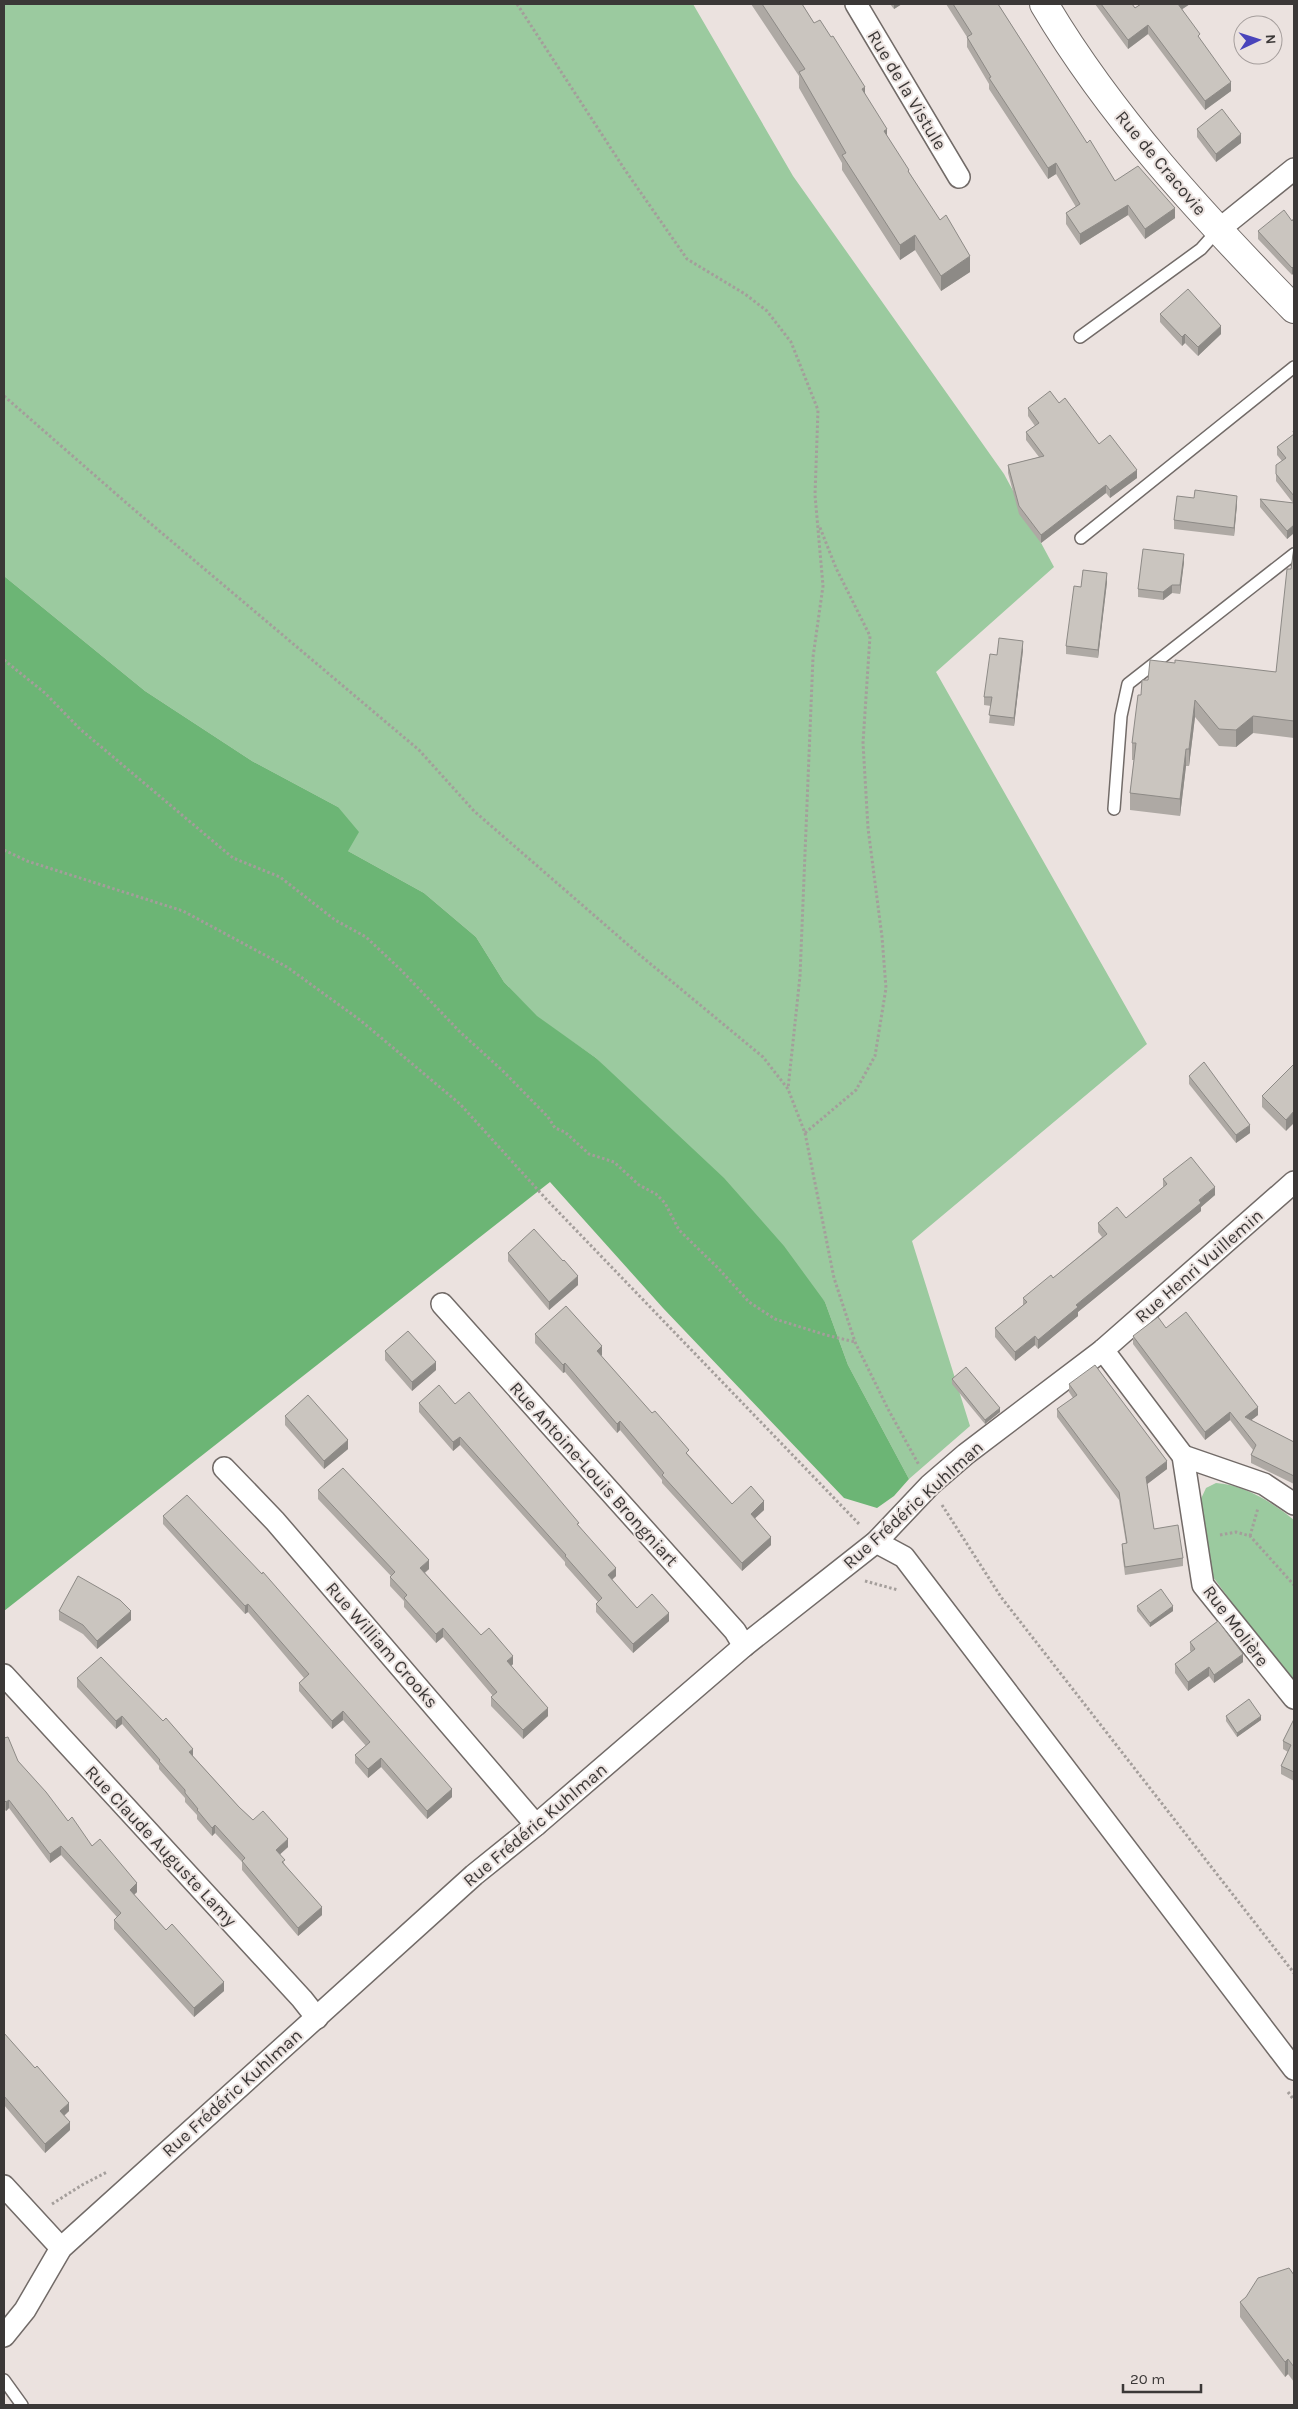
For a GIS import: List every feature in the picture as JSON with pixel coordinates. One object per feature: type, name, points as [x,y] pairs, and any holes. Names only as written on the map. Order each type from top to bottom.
[{"type":"street","name":"Rue de la Vistule","points":[[856,4],[959,176]]},
{"type":"street","name":"Rue de Cracovie","points":[[1044,4],[1064,39],[1126,123],[1217,231],[1294,309]]},
{"type":"street","points":[[1217,231],[1294,169]]},
{"type":"street","name":"Rue Henri Vuillemin","points":[[1103,1350],[1294,1182]]},
{"type":"street","name":"Rue Antoine-Louis Brongniart","points":[[442,1304],[728,1624],[744,1646]]},
{"type":"street","name":"Rue Frédéric Kuhlman","points":[[4,2336],[25,2310],[60,2248],[474,1875],[536,1825],[744,1646],[876,1542],[930,1485],[966,1454],[1103,1350]]},
{"type":"street","name":"Rue Molière","points":[[1103,1350],[1183,1456],[1203,1586],[1290,1696],[1294,1698]]},
{"type":"street","points":[[1183,1456],[1264,1484],[1294,1504]]},
{"type":"street","name":"Rue William Crooks","points":[[224,1468],[275,1521],[536,1825]]},
{"type":"street","points":[[876,1542],[904,1557],[1288,2076]]},
{"type":"street","name":"Rue Claude Auguste Lamy","points":[[4,1675],[302,1999],[317,2018]]},
{"type":"street","points":[[4,2186],[60,2248]]},
{"type":"lane","points":[[1080,337],[1201,248],[1217,231]]},
{"type":"lane","points":[[1081,538],[1294,367]]},
{"type":"lane","points":[[1114,809],[1121,716],[1128,684],[1294,554]]},
{"type":"lane","points":[[4,2380],[22,2405]]},
{"type":"path","points":[[517,4],[625,170],[687,259],[745,294],[767,311],[791,342],[818,410],[815,495],[823,586],[813,657],[800,976],[788,1089]]},
{"type":"path","points":[[4,396],[131,507],[419,750],[474,811],[641,956],[745,1040],[763,1057],[788,1089],[805,1133],[834,1278],[855,1342],[888,1409],[930,1485],[1001,1596],[1294,1973]]},
{"type":"path","points":[[805,1133],[856,1090],[875,1056],[886,988],[882,937],[868,828],[863,743],[870,636],[836,568],[818,522]]},
{"type":"path","points":[[4,660],[46,693],[80,729],[233,858],[280,877],[335,920],[366,937],[401,970],[459,1031],[503,1071],[548,1117],[555,1128],[565,1132],[589,1154],[614,1162],[640,1185],[656,1194],[665,1203],[679,1230],[749,1302],[775,1319],[855,1342]]},
{"type":"path","points":[[4,850],[27,861],[183,911],[287,967],[360,1020],[460,1104],[547,1200],[876,1542]]},
{"type":"path","points":[[1197,1539],[1236,1532],[1250,1536],[1294,1585]]},
{"type":"path","points":[[857,1579],[902,1591]]},
{"type":"path","points":[[1288,2076],[1294,2100]]},
{"type":"green space","points":[[4,4],[693,4],[793,176],[1004,474],[1054,567],[936,672],[1147,1044],[912,1241],[970,1426],[909,1479],[848,1365],[825,1302],[596,1058],[537,1017],[504,982],[476,937],[424,893],[348,851],[338,807],[252,761],[145,691],[4,576]]},
{"type":"green space","points":[[4,576],[145,691],[252,761],[338,807],[359,832],[348,851],[424,893],[476,937],[504,982],[537,1016],[596,1058],[724,1178],[784,1246],[825,1302],[848,1365],[909,1479],[894,1496],[877,1508],[844,1498],[663,1308],[550,1182],[4,1611]]},
{"type":"green space","points":[[1216,1483],[1226,1484],[1247,1491],[1277,1507],[1294,1520],[1294,1687],[1213,1577],[1199,1503],[1206,1488]]},
{"type":"building","points":[[762,4],[802,4],[814,23],[820,20],[831,37],[833,36],[865,87],[862,89],[887,129],[884,131],[908,171],[940,220],[946,215],[970,256],[941,276],[915,235],[900,245],[842,155],[846,153],[799,72],[805,69]]},
{"type":"building","points":[[953,4],[998,4],[1087,143],[1090,140],[1115,181],[1138,166],[1175,208],[1145,229],[1128,205],[1080,234],[1066,213],[1080,204],[1056,163],[1048,168],[989,78],[991,77],[967,37],[972,34]]},
{"type":"building","points":[[1101,4],[1132,4],[1135,8],[1141,4],[1178,4],[1231,82],[1205,101],[1148,25],[1128,40]]},
{"type":"building","points":[[1222,109],[1241,134],[1216,154],[1197,129]]},
{"type":"building","points":[[1284,210],[1292,221],[1294,218],[1294,266],[1292,268],[1258,231]]},
{"type":"building","points":[[1188,289],[1221,326],[1198,347],[1185,334],[1182,337],[1160,314]]},
{"type":"building","points":[[1050,391],[1059,403],[1065,398],[1099,444],[1110,435],[1137,470],[1110,490],[1106,485],[1041,535],[1019,506],[1008,465],[1044,456],[1026,432],[1039,423],[1028,408]]},
{"type":"building","points":[[1294,434],[1294,496],[1276,474],[1276,465],[1286,458],[1277,447]]},
{"type":"building","points":[[1195,490],[1237,496],[1234,528],[1174,520],[1177,496],[1194,498]]},
{"type":"building","points":[[1260,499],[1294,503],[1294,525],[1287,531]]},
{"type":"building","points":[[1294,547],[1294,721],[1253,716],[1236,730],[1219,729],[1195,700],[1189,749],[1186,749],[1180,799],[1130,793],[1136,743],[1132,743],[1138,695],[1141,695],[1142,680],[1148,680],[1150,660],[1175,663],[1175,660],[1276,672],[1287,569],[1291,569]]},
{"type":"building","points":[[1143,549],[1184,554],[1180,585],[1172,585],[1163,592],[1138,589]]},
{"type":"building","points":[[1083,570],[1107,573],[1098,650],[1066,646],[1074,586],[1081,587]]},
{"type":"building","points":[[999,638],[1023,641],[1014,718],[989,715],[992,697],[984,697],[990,654],[997,655]]},
{"type":"building","points":[[1204,1062],[1250,1125],[1236,1135],[1189,1076]]},
{"type":"building","points":[[1294,1064],[1294,1111],[1286,1120],[1262,1096]]},
{"type":"building","points":[[1191,1157],[1215,1187],[1199,1200],[1201,1203],[1076,1305],[1078,1307],[1038,1340],[1035,1336],[1015,1352],[995,1328],[1027,1302],[1023,1298],[1051,1275],[1053,1278],[1107,1234],[1098,1223],[1117,1207],[1126,1218],[1167,1184],[1163,1179]]},
{"type":"building","points":[[534,1229],[578,1276],[549,1302],[508,1253]]},
{"type":"building","points":[[566,1306],[602,1346],[597,1351],[652,1413],[655,1411],[689,1450],[686,1453],[732,1504],[751,1486],[764,1501],[751,1514],[771,1537],[742,1563],[662,1475],[664,1473],[620,1421],[617,1424],[565,1363],[563,1365],[535,1334]]},
{"type":"building","points":[[1186,1312],[1258,1407],[1245,1417],[1294,1442],[1294,1476],[1251,1455],[1256,1445],[1230,1412],[1205,1432],[1133,1336],[1158,1317],[1166,1328]]},
{"type":"building","points":[[408,1331],[436,1362],[412,1382],[385,1351]]},
{"type":"building","points":[[1095,1365],[1167,1461],[1146,1477],[1154,1529],[1178,1525],[1183,1558],[1125,1567],[1122,1544],[1127,1543],[1119,1492],[1057,1409],[1077,1395],[1069,1384]]},
{"type":"building","points":[[966,1367],[1000,1408],[985,1420],[952,1379]]},
{"type":"building","points":[[439,1385],[455,1404],[469,1392],[579,1523],[577,1524],[616,1568],[608,1575],[637,1608],[652,1594],[669,1613],[633,1644],[596,1604],[602,1598],[566,1555],[460,1437],[453,1442],[419,1403]]},
{"type":"building","points":[[308,1395],[348,1440],[324,1461],[285,1416]]},
{"type":"building","points":[[343,1468],[429,1560],[420,1568],[481,1635],[489,1628],[513,1656],[507,1661],[548,1708],[523,1730],[491,1697],[497,1692],[443,1628],[436,1634],[404,1598],[407,1595],[390,1577],[395,1572],[318,1490]]},
{"type":"building","points":[[187,1495],[262,1574],[263,1572],[452,1789],[427,1811],[381,1758],[368,1769],[355,1755],[370,1742],[343,1711],[332,1721],[299,1683],[309,1674],[248,1604],[245,1606],[163,1516]]},
{"type":"building","points":[[78,1576],[120,1600],[131,1611],[97,1641],[83,1625],[59,1611]]},
{"type":"building","points":[[1161,1589],[1173,1606],[1150,1623],[1137,1606]]},
{"type":"building","points":[[1218,1621],[1243,1654],[1214,1675],[1209,1667],[1188,1682],[1175,1664],[1195,1649],[1190,1642]]},
{"type":"building","points":[[101,1657],[163,1721],[166,1718],[193,1749],[189,1752],[239,1807],[253,1820],[263,1811],[288,1839],[276,1850],[285,1860],[282,1862],[322,1907],[298,1928],[242,1861],[245,1858],[215,1825],[212,1828],[197,1810],[185,1793],[185,1790],[122,1716],[116,1721],[77,1678]]},
{"type":"building","points":[[1249,1699],[1261,1716],[1237,1733],[1226,1716]]},
{"type":"building","points":[[1294,1719],[1294,1772],[1281,1766],[1291,1745],[1283,1741]]},
{"type":"building","points":[[8,1737],[18,1761],[46,1792],[68,1821],[72,1817],[92,1846],[100,1839],[137,1883],[130,1890],[166,1930],[172,1924],[224,1982],[194,2008],[114,1920],[121,1913],[61,1846],[50,1854],[9,1800],[6,1802],[4,1800],[4,1738]]},
{"type":"building","points":[[4,2033],[35,2068],[37,2066],[69,2103],[60,2111],[70,2122],[45,2144],[4,2096]]},
{"type":"building","points":[[1289,2268],[1294,2275],[1294,2367],[1288,2359],[1285,2362],[1240,2302],[1246,2297],[1258,2278]]}]
